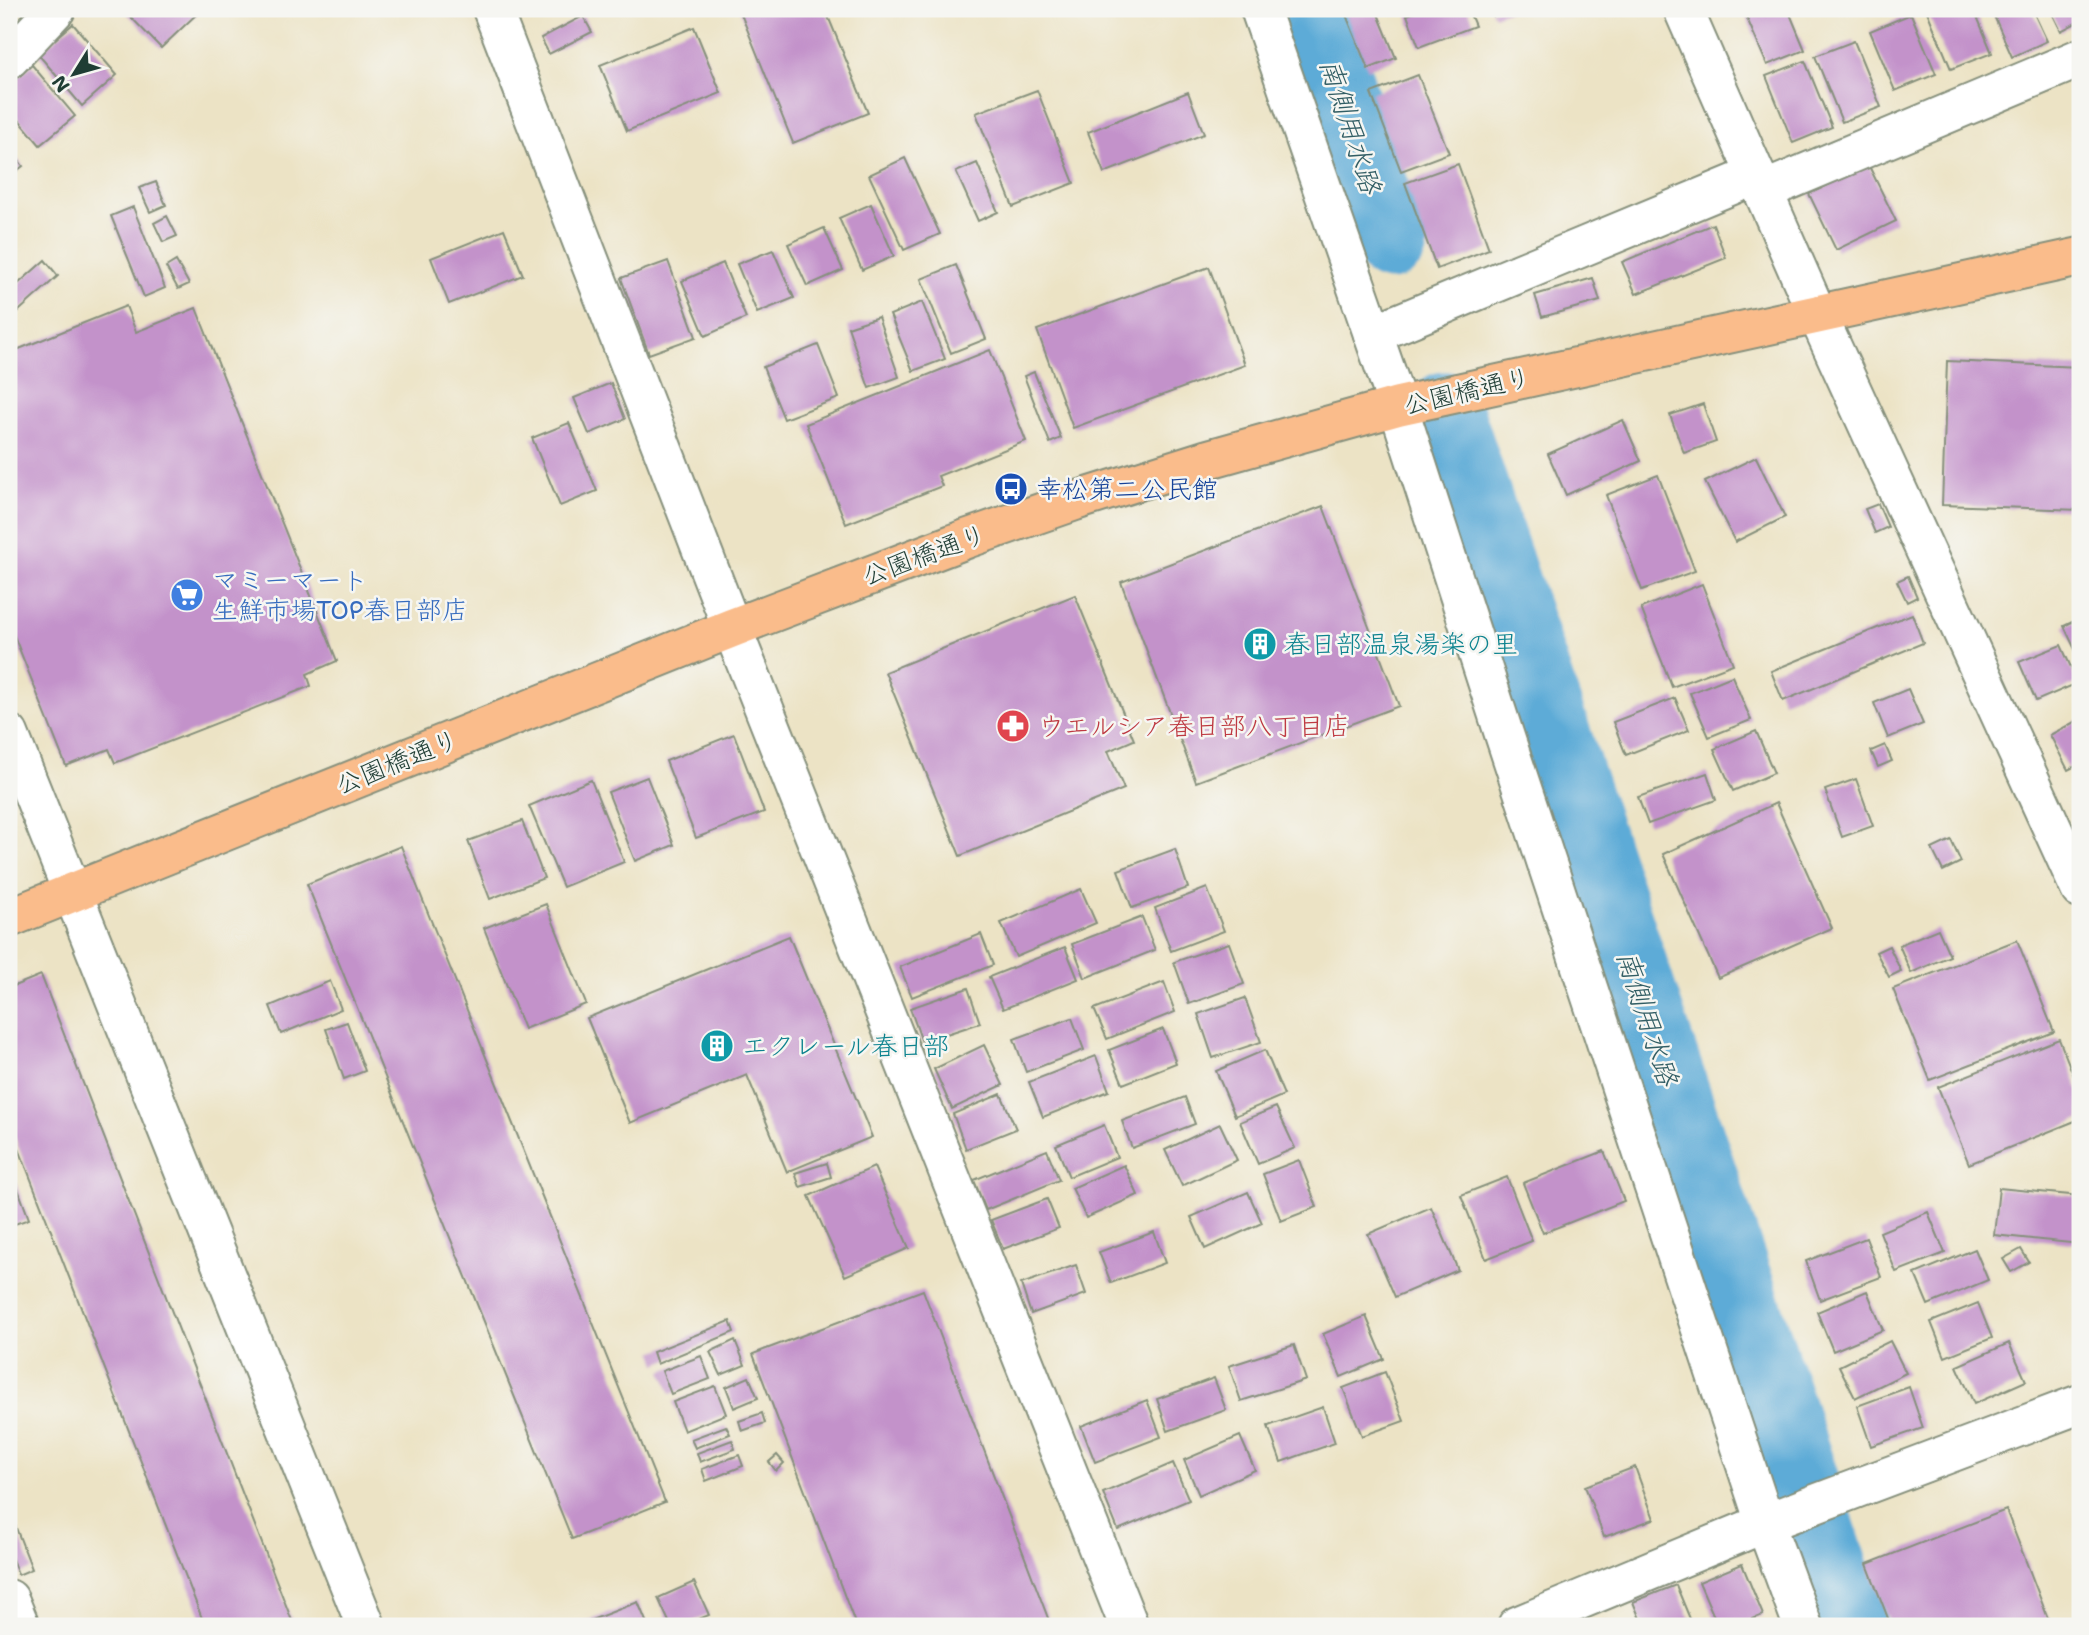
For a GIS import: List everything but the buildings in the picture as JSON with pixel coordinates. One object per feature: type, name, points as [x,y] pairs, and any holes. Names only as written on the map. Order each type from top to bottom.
[{"type":"main road","name":"公園橋通り","points":[[9,918],[732,628],[966,538],[1075,501],[1205,460],[1398,407],[2080,257]]},
{"type":"street","points":[[9,59],[56,9]]},
{"type":"street","points":[[492,9],[732,628],[1129,1626]]},
{"type":"street","points":[[1260,9],[1398,407],[1512,760],[1779,1519],[1803,1626]]},
{"type":"street","points":[[1683,9],[1816,314],[2080,888]]},
{"type":"street","points":[[1373,334],[2080,58]]},
{"type":"street","points":[[9,734],[366,1626]]},
{"type":"street","points":[[1517,1626],[1779,1519],[2080,1404]]},
{"type":"street","points":[[9,1599],[20,1626]]},
{"type":"waterway","name":"南側用水路","points":[[1312,9],[1390,243]]},
{"type":"waterway","name":"南側用水路","points":[[1445,409],[1850,1626]]},
{"type":"place","name":"幸松第二公民館","points":[[1011,489]]},
{"type":"place","name":"マミーマート 生鮮市場TOP春日部店","points":[[187,595]]},
{"type":"place","name":"春日部温泉湯楽の里","points":[[1260,644]]},
{"type":"place","name":"ウエルシア春日部八丁目店","points":[[1013,726]]},
{"type":"place","name":"エクレール春日部","points":[[717,1046]]}]
